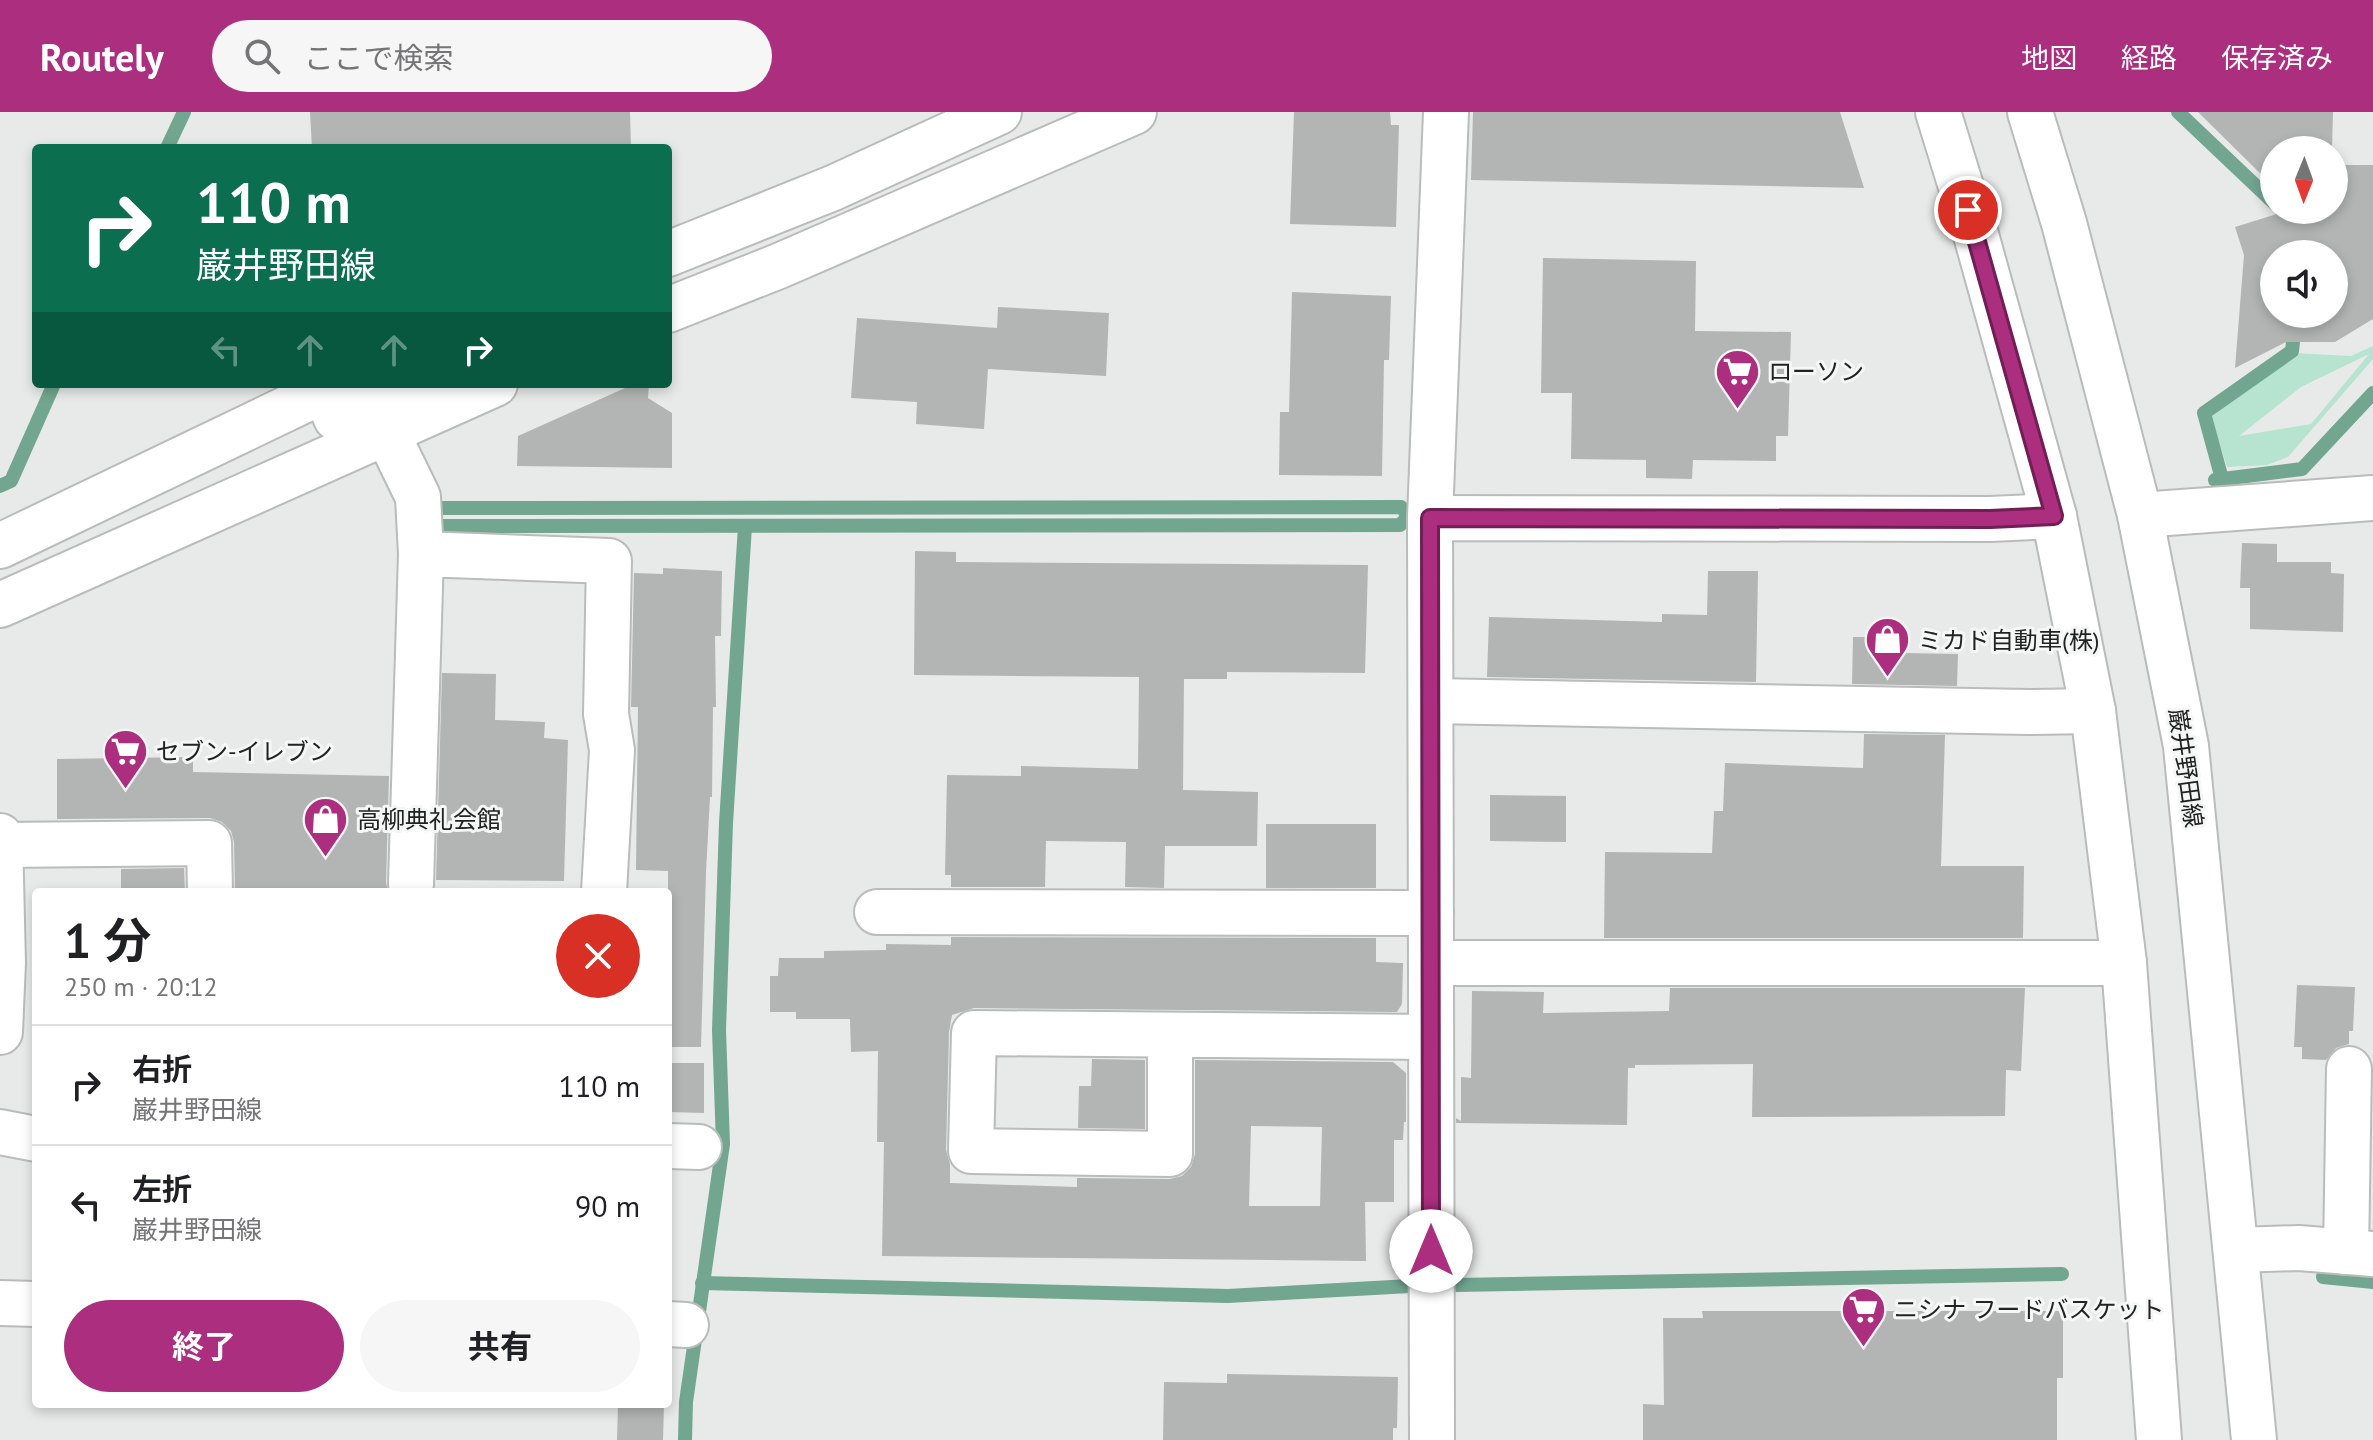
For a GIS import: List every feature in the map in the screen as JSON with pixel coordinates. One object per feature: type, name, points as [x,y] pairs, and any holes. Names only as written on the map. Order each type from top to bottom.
[{"type":"street","points":[[672,252],[760,218],[999,112]]},
{"type":"street","points":[[672,308],[779,266],[1134,112]]},
{"type":"street","points":[[1432,1440],[1430,518],[1446,112]]},
{"type":"street","points":[[1938,112],[1976,235],[2054,516],[2093,711],[2124,963],[2159,1440]]},
{"type":"street","name":"巌井野田線","points":[[2030,112],[2064,223],[2140,515],[2186,746],[2254,1440]]},
{"type":"street","points":[[760,218],[779,266]]},
{"type":"street","points":[[0,546],[329,388]]},
{"type":"street","points":[[331,388],[336,418],[408,388]]},
{"type":"street","points":[[0,605],[486,388]]},
{"type":"street","points":[[387,433],[418,497],[421,554],[411,884]]},
{"type":"street","points":[[2140,515],[2373,498]]},
{"type":"street","points":[[1430,518],[1990,519],[2054,516]]},
{"type":"street","points":[[421,554],[609,561],[606,714],[612,750],[604,888]]},
{"type":"street","points":[[1431,701],[2093,711]]},
{"type":"street","points":[[0,836],[3,963],[0,1032]]},
{"type":"street","points":[[0,845],[209,843],[210,888]]},
{"type":"street","points":[[877,912],[1431,913]]},
{"type":"street","points":[[1431,963],[2124,963]]},
{"type":"street","points":[[1170,1035],[1170,1154],[971,1151],[974,1033],[1431,1037]]},
{"type":"street","points":[[2236,1250],[2299,1248],[2360,1253],[2349,1069]]},
{"type":"street","points":[[0,1132],[32,1138]]},
{"type":"street","points":[[0,1303],[32,1304]]},
{"type":"green space","points":[[2373,346],[2373,359],[2288,457],[2267,465],[2227,467],[2211,417],[2294,353],[2351,356]],"holes":[[[2369,354],[2311,424],[2239,436],[2301,387]]]},
{"type":"building","points":[[310,112],[630,112],[631,144],[312,144]]},
{"type":"building","points":[[1294,112],[1390,112],[1391,125],[1399,125],[1396,227],[1290,224]]},
{"type":"building","points":[[1473,112],[1840,112],[1864,188],[1471,180]]},
{"type":"building","points":[[2198,112],[2333,112],[2332,136],[2260,136],[2260,173]]},
{"type":"building","points":[[2348,165],[2373,165],[2373,319],[2335,342],[2286,342],[2235,368],[2244,255],[2235,227],[2260,219],[2260,224],[2348,224]]},
{"type":"building","points":[[1543,258],[1696,261],[1695,331],[1791,332],[1788,436],[1776,436],[1776,461],[1693,460],[1692,479],[1646,478],[1646,460],[1571,459],[1572,393],[1541,393]]},
{"type":"building","points":[[1292,292],[1391,296],[1389,360],[1384,360],[1382,476],[1279,475],[1280,412],[1289,412]]},
{"type":"building","points":[[998,307],[1109,313],[1106,376],[988,369],[984,429],[916,424],[917,402],[851,398],[857,318],[997,328]]},
{"type":"building","points":[[625,388],[649,388],[648,398],[672,413],[672,468],[517,466],[518,436]]},
{"type":"building","points":[[2242,543],[2277,544],[2277,562],[2331,562],[2331,573],[2344,574],[2343,632],[2250,629],[2250,588],[2240,588]]},
{"type":"building","points":[[915,551],[956,552],[956,562],[1368,565],[1365,673],[1227,672],[1227,679],[1184,679],[1183,790],[1258,792],[1257,846],[1165,846],[1164,888],[1125,887],[1126,842],[1046,841],[1045,887],[951,887],[951,875],[945,875],[947,775],[1021,776],[1021,766],[1138,769],[1139,677],[914,675]]},
{"type":"building","points":[[663,568],[722,571],[721,636],[715,636],[716,707],[713,707],[701,1047],[672,1047],[672,888],[668,888],[668,871],[636,870],[638,707],[631,707],[634,573],[663,574]]},
{"type":"building","points":[[1708,571],[1758,571],[1756,682],[1487,677],[1489,617],[1662,622],[1662,614],[1707,615]]},
{"type":"building","points":[[1853,637],[1901,637],[1901,653],[1958,654],[1957,686],[1852,684]]},
{"type":"building","points":[[442,673],[496,674],[495,720],[545,722],[544,738],[568,740],[564,881],[436,880]]},
{"type":"building","points":[[1864,734],[1945,735],[1941,866],[2024,866],[2023,938],[1604,938],[1605,852],[1712,853],[1714,811],[1723,811],[1725,763],[1863,768]]},
{"type":"building","points":[[193,757],[193,772],[389,776],[387,888],[235,888],[231,831],[222,822],[210,818],[57,819],[57,759]]},
{"type":"building","points":[[1490,795],[1566,796],[1566,842],[1490,841]]},
{"type":"building","points":[[1266,824],[1376,824],[1376,888],[1266,888]]},
{"type":"building","points":[[184,868],[185,888],[121,888],[121,869]]},
{"type":"building","points":[[951,937],[1376,938],[1376,962],[1403,963],[1402,1004],[1397,1012],[974,1008],[952,1015],[949,1032],[946,1150],[950,1183],[1077,1187],[1077,1178],[1170,1179],[1182,1176],[1191,1167],[1195,1154],[1195,1060],[1393,1062],[1406,1073],[1406,1122],[1403,1140],[1394,1140],[1394,1202],[1365,1202],[1366,1261],[882,1256],[884,1142],[877,1142],[878,1051],[851,1052],[850,1019],[796,1019],[796,1012],[770,1012],[770,976],[778,976],[779,958],[824,958],[824,951],[886,950],[886,944],[951,945]],"holes":[[[1251,1126],[1322,1127],[1320,1206],[1249,1206]]]},
{"type":"building","points":[[2297,985],[2355,987],[2353,1031],[2349,1031],[2349,1044],[2336,1048],[2326,1060],[2302,1059],[2302,1047],[2294,1047]]},
{"type":"building","points":[[1670,988],[2025,988],[2021,1071],[2006,1070],[2005,1116],[1752,1117],[1753,1064],[1635,1065],[1635,1068],[1628,1068],[1627,1125],[1456,1123],[1456,1118],[1461,1121],[1461,1077],[1471,1078],[1472,991],[1544,992],[1543,1013],[1669,1011]]},
{"type":"building","points":[[1092,1059],[1145,1060],[1145,1129],[1078,1128],[1079,1086],[1091,1086]]},
{"type":"building","points":[[672,1063],[704,1063],[704,1113],[672,1112]]},
{"type":"building","name":"ニシナ フードバスケット","points":[[1702,1311],[2063,1311],[2063,1378],[2057,1378],[2057,1440],[1643,1440],[1643,1404],[1664,1405],[1663,1318],[1703,1318]]},
{"type":"building","points":[[1227,1374],[1398,1377],[1397,1428],[1393,1428],[1393,1440],[1163,1440],[1164,1382],[1227,1383]]},
{"type":"building","points":[[618,1408],[664,1408],[663,1440],[617,1440]]},
{"type":"waterway","points":[[169,144],[184,112]]},
{"type":"waterway","points":[[2178,112],[2260,190]]},
{"type":"waterway","points":[[2297,224],[2305,231],[2304,240]]},
{"type":"waterway","points":[[2222,479],[2204,413],[2292,351],[2294,328]]},
{"type":"waterway","points":[[0,486],[11,481],[52,388]]},
{"type":"waterway","points":[[2215,480],[2302,469],[2373,393]]},
{"type":"waterway","points":[[440,508],[1401,507],[1409,516],[1400,525],[441,526]]},
{"type":"waterway","points":[[685,1440],[686,1402],[723,1144],[719,1030],[726,823],[745,526]]},
{"type":"waterway","points":[[1457,1285],[2062,1274]]},
{"type":"waterway","points":[[2323,1277],[2373,1282]]},
{"type":"waterway","points":[[702,1283],[1228,1296],[1410,1286]]},
{"type":"place","name":"ローソン","points":[[1737,410]]},
{"type":"place","name":"ミカド自動車(株)","points":[[1887,679]]},
{"type":"place","name":"セブン-イレブン","points":[[125,790]]},
{"type":"place","name":"高柳典礼会館","points":[[326,858]]},
{"type":"place","name":"ニシナ フードバスケット","points":[[1863,1348]]},
{"type":"route","points":[[1431,1251],[1430,518],[1990,519],[2054,516],[1968,210]]}]
